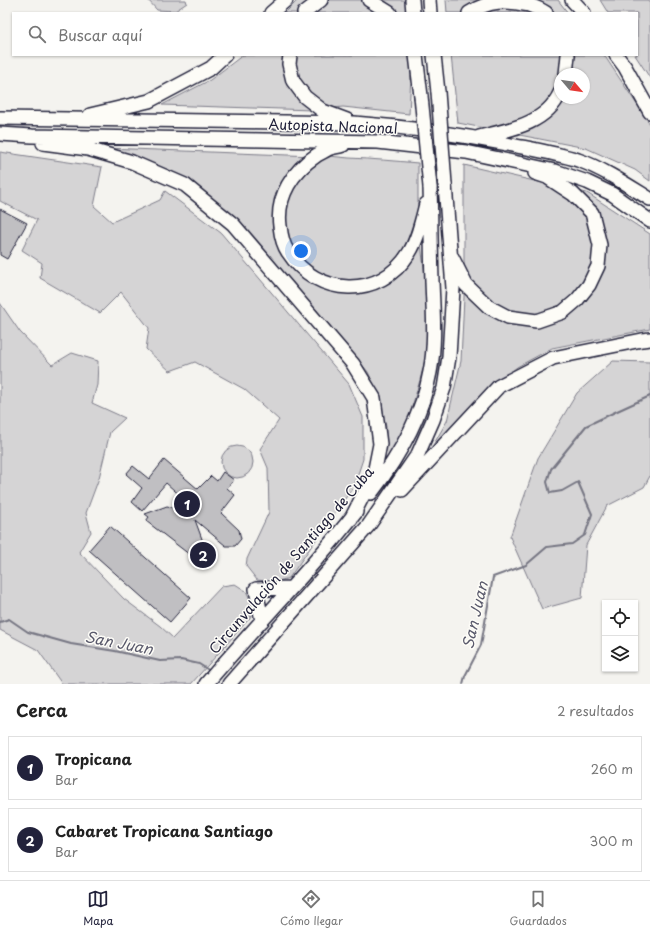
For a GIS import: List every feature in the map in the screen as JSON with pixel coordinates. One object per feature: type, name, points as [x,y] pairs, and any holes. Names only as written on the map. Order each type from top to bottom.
[{"type":"highway","points":[[273,12],[286,0]]},
{"type":"highway","points":[[305,12],[321,0]]},
{"type":"highway","points":[[369,0],[388,12]]},
{"type":"highway","points":[[412,0],[413,12]]},
{"type":"highway","points":[[429,0],[430,12]]},
{"type":"highway","points":[[471,12],[480,6],[499,0],[512,0],[540,8],[545,12]]},
{"type":"highway","points":[[572,0],[583,12]]},
{"type":"highway","points":[[65,119],[149,101],[211,68],[224,56]]},
{"type":"highway","points":[[290,56],[289,64],[293,81],[305,97],[323,111],[354,123]]},
{"type":"highway","name":"Circunvalación de Santiago de Cuba","points":[[206,684],[351,519],[389,470],[414,425],[423,401],[430,371],[434,326],[430,187],[416,56]]},
{"type":"highway","points":[[369,525],[418,454],[433,420],[444,388],[449,356],[453,288],[434,56]]},
{"type":"highway","points":[[436,73],[439,56]]},
{"type":"highway","points":[[567,68],[568,56]]},
{"type":"highway","points":[[617,56],[625,67],[650,112]]},
{"type":"highway","points":[[475,138],[531,123],[551,108],[554,103]]},
{"type":"highway","name":"Autopista Nacional","points":[[0,118],[354,123],[386,126],[475,138],[579,160],[616,178],[650,199]]},
{"type":"highway","points":[[0,135],[88,149],[132,162],[185,186],[233,224],[353,364],[374,398],[380,444],[374,474],[351,519]]},
{"type":"highway","name":"Autopista Nacional","points":[[0,135],[378,142],[466,152],[556,171],[587,182],[612,194],[650,221]]},
{"type":"highway","points":[[378,142],[350,144],[328,149],[306,163],[291,178],[282,197],[279,220],[282,237],[288,252],[304,271],[320,281],[338,287],[359,288],[378,282],[394,272],[409,253],[420,226],[430,187]]},
{"type":"highway","points":[[450,252],[466,284],[489,307],[508,317],[537,321],[563,312],[577,300],[589,285],[598,266],[600,245],[592,213],[574,194],[547,177],[502,159]]},
{"type":"highway","points":[[228,684],[369,525],[499,386],[552,358],[650,339]]},
{"type":"highway","points":[[262,621],[256,589],[291,588]]},
{"type":"shaded area","points":[[148,0],[186,0],[187,3],[175,11],[157,10]]},
{"type":"shaded area","points":[[298,0],[405,0],[406,12],[286,12]]},
{"type":"shaded area","points":[[446,0],[558,0],[567,12],[447,12]]},
{"type":"shaded area","points":[[600,0],[650,0],[650,78],[636,56],[638,56],[638,12],[607,12]]},
{"type":"shaded area","points":[[242,56],[412,56],[409,114],[343,107],[312,110],[162,105],[210,80]]},
{"type":"shaded area","points":[[451,56],[605,56],[650,124],[650,181],[635,170],[586,148],[458,123]]},
{"type":"shaded area","points":[[105,148],[327,156],[418,163],[418,221],[427,292],[427,352],[409,417],[399,441],[385,464],[386,427],[380,397],[368,372],[271,257],[235,218]]},
{"type":"shaded area","points":[[0,152],[102,167],[94,206],[112,222],[160,200],[165,191],[221,233],[349,384],[363,417],[363,459],[354,486],[289,578],[275,582],[257,580],[246,566],[247,559],[269,512],[268,468],[260,449],[279,420],[244,389],[195,362],[170,371],[146,349],[149,328],[121,292],[100,313],[40,278],[42,263],[22,250],[37,220],[0,201]]},
{"type":"shaded area","points":[[464,165],[587,193],[650,234],[650,329],[552,348],[517,367],[489,390],[425,459],[447,421],[461,361],[464,297]]},
{"type":"shaded area","points":[[0,303],[20,332],[52,365],[72,353],[98,361],[97,385],[92,403],[125,418],[110,432],[99,478],[86,513],[91,532],[79,552],[124,599],[160,626],[173,638],[222,586],[235,584],[246,591],[253,605],[250,618],[191,684],[62,684],[38,650],[0,630]]},
{"type":"shaded area","points":[[613,361],[650,362],[650,476],[644,487],[607,506],[586,545],[582,598],[542,609],[510,537],[538,458],[577,393]]},
{"type":"shaded area","points":[[234,446],[240,446],[250,453],[253,462],[252,468],[246,475],[240,478],[234,478],[224,471],[221,465],[221,459],[228,449]]},
{"type":"building","points":[[0,209],[27,223],[7,259],[0,255]]},
{"type":"building","points":[[164,460],[198,489],[211,476],[217,481],[223,472],[234,480],[227,488],[235,495],[221,513],[239,530],[241,539],[235,546],[226,546],[195,520],[202,539],[200,546],[190,555],[146,521],[149,517],[145,514],[167,506],[175,508],[183,498],[166,483],[142,511],[132,502],[142,488],[126,474],[133,466],[149,479]]},
{"type":"building","points":[[110,526],[191,598],[170,622],[89,550]]},
{"type":"waterway","name":"San Juan","points":[[463,684],[465,676],[481,645],[493,577],[526,565],[547,547],[572,544],[585,535],[592,514],[578,482],[562,491],[550,493],[547,482],[551,469],[586,426],[650,396]]},
{"type":"waterway","name":"San Juan","points":[[0,622],[9,619],[28,632],[71,644],[115,651],[160,661],[181,660],[199,664],[210,671]]},
{"type":"place","name":"Tropicana","points":[[187,504]]},
{"type":"place","name":"Cabaret Tropicana Santiago","points":[[203,555]]}]
